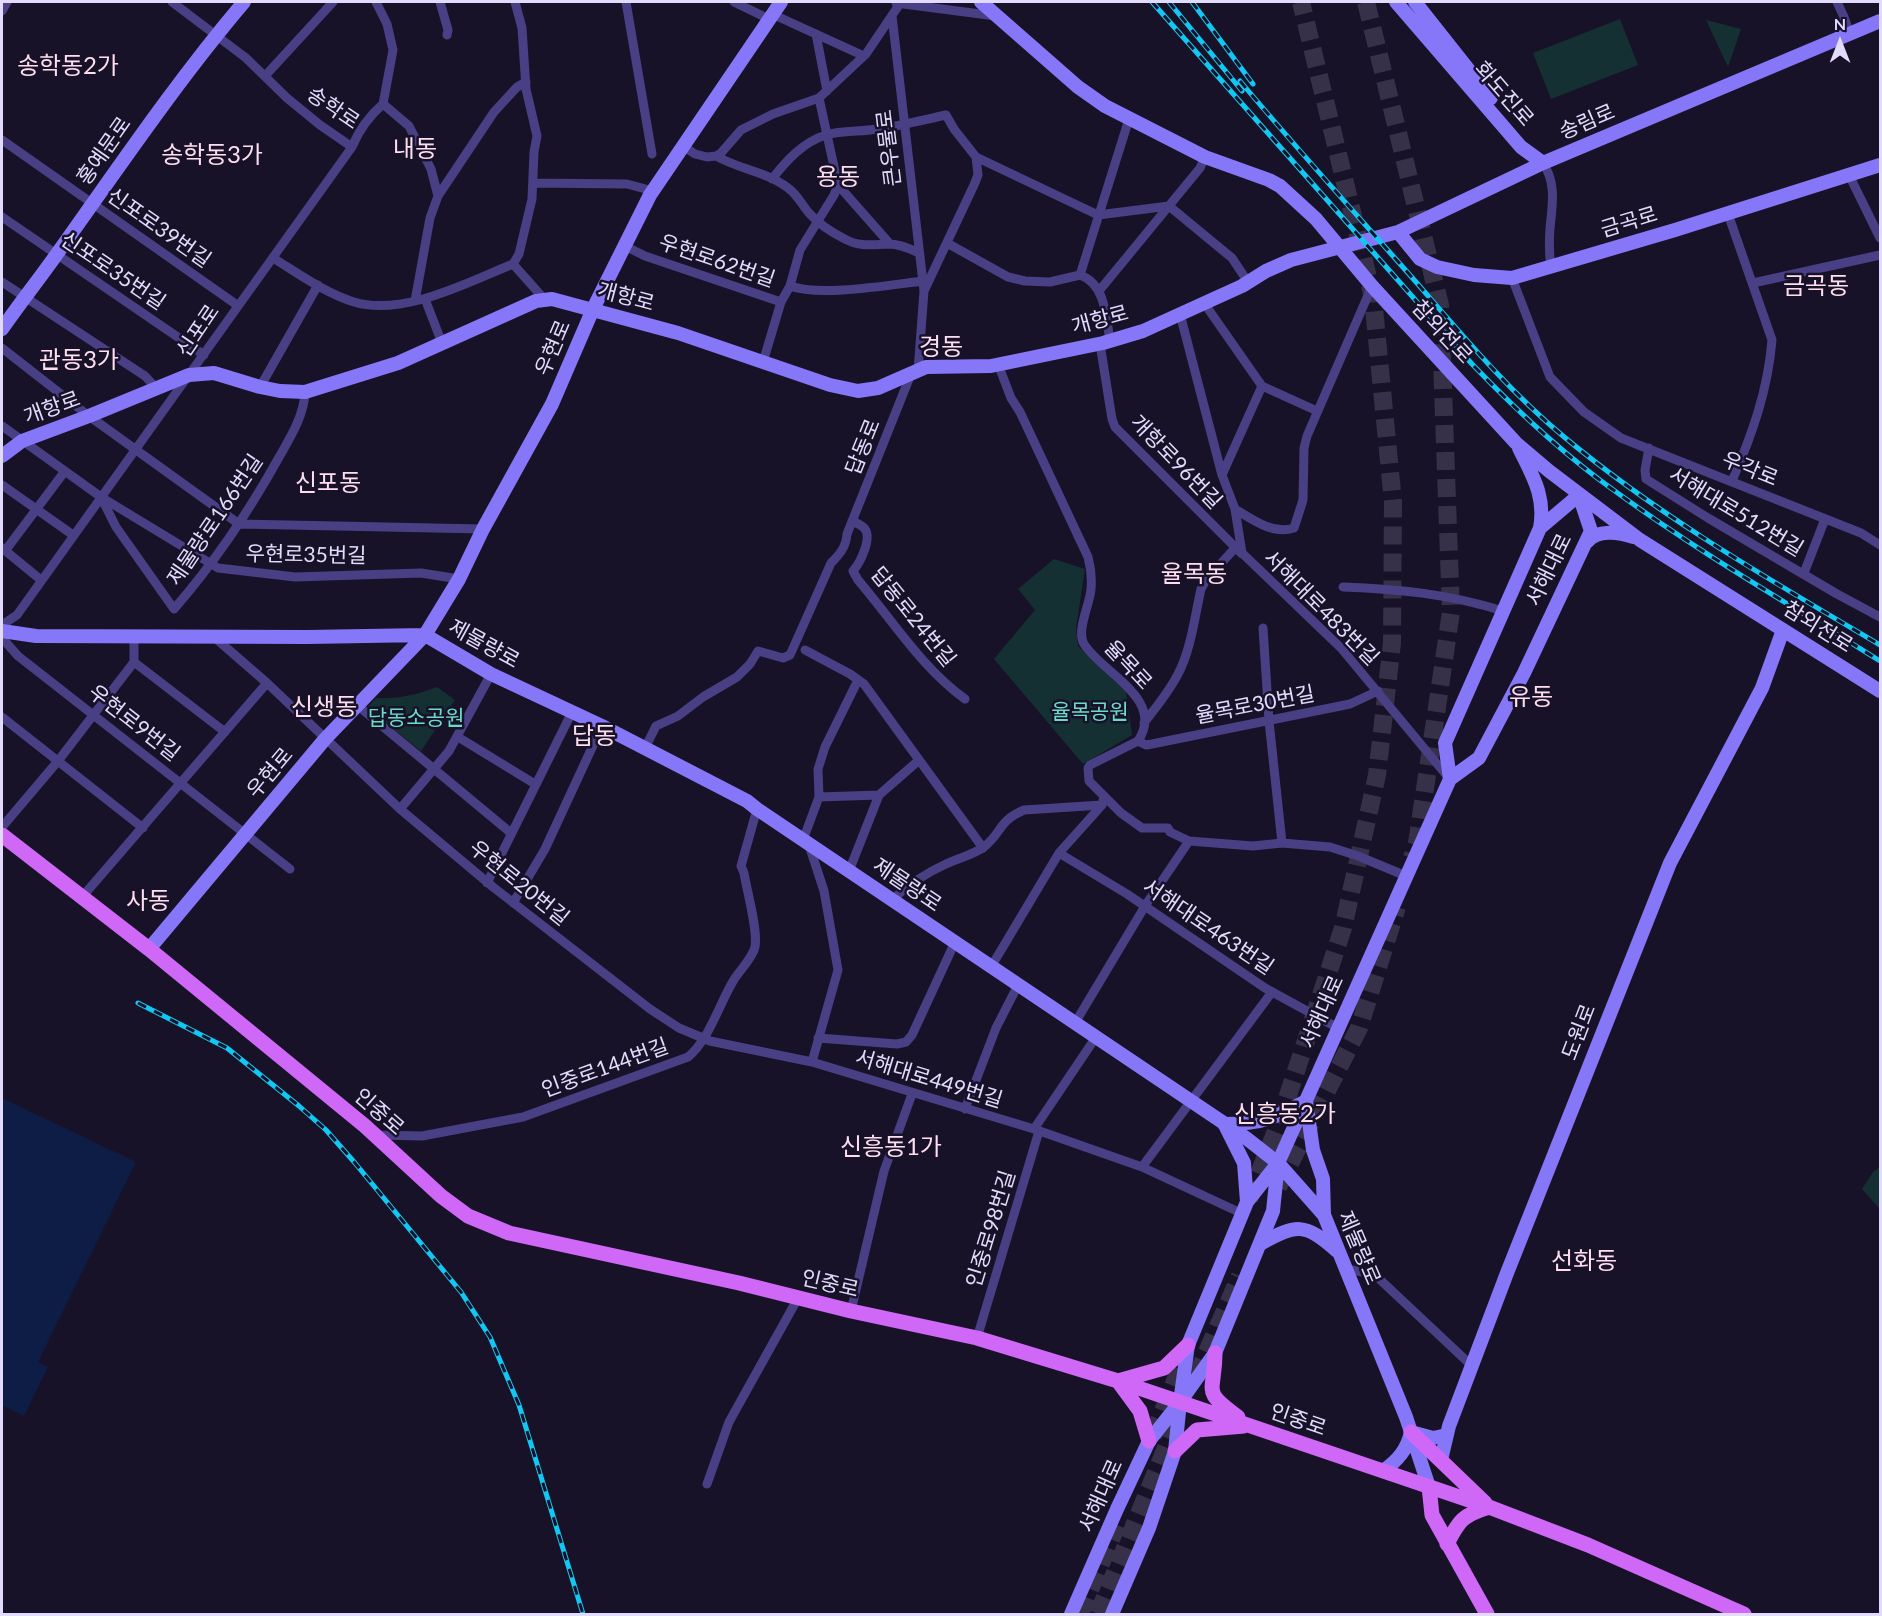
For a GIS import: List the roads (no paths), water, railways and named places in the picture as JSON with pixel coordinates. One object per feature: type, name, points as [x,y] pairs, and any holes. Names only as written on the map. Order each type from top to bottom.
[{"type":"main road","name":"홍예문로","points":[[2,328],[145,128],[244,2]]},
{"type":"main road","name":"우현로","points":[[149,949],[325,739],[425,635],[459,579],[483,529],[552,404],[592,309],[653,191],[781,2]]},
{"type":"main road","name":"참외전로","points":[[981,2],[1078,87],[1105,106],[1205,157],[1280,186],[1316,219],[1372,286],[1516,443],[1640,540],[1881,691]]},
{"type":"main road","name":"화도진로","points":[[1396,2],[1521,147],[1543,164]]},
{"type":"main road","name":"화도진로","points":[[1415,2],[1543,164]]},
{"type":"main road","name":"송림로","points":[[1341,248],[1398,232],[1543,164],[1881,21]]},
{"type":"main road","name":"금곡로","points":[[1398,232],[1420,259],[1437,267],[1474,275],[1512,278],[1881,165]]},
{"type":"main road","name":"개항로","points":[[2,456],[22,441],[189,375],[213,373],[260,387],[304,392],[398,363],[536,301],[552,299],[678,333],[830,385],[858,391],[878,388],[926,367],[998,364],[1105,343],[1143,331],[1291,260],[1341,248]]},
{"type":"main road","points":[[1516,443],[1539,493],[1543,512],[1540,528]]},
{"type":"main road","name":"서해대로","points":[[1112,1614],[1149,1528],[1175,1451],[1188,1345],[1245,1208],[1278,1163],[1450,780],[1479,758],[1524,674],[1591,531],[1580,495],[1540,528],[1445,742],[1450,780]]},
{"type":"main road","points":[[1578,555],[1589,538],[1600,533],[1624,534],[1640,540]]},
{"type":"main road","name":"도원로","points":[[1441,1460],[1447,1435],[1472,1366],[1617,991],[1670,863],[1762,688],[1783,630]]},
{"type":"main road","name":"제물량로","points":[[2,631],[36,636],[134,637],[425,635],[491,674],[602,726],[747,801],[1191,1101],[1278,1163],[1324,1215],[1411,1432],[1430,1487],[1432,1515],[1487,1614]]},
{"type":"main road","name":"인중로","points":[[2,835],[149,949],[374,1134],[441,1196],[468,1216],[509,1233],[977,1338],[1118,1381],[1489,1507],[1585,1544],[1744,1614]]},
{"type":"main road","points":[[1245,1208],[1244,1163],[1224,1124],[1256,1123],[1272,1119],[1306,1101],[1313,1150],[1323,1179],[1324,1215]]},
{"type":"main road","name":"서해대로","points":[[1071,1614],[1149,1441],[1215,1353],[1273,1210],[1278,1163]]},
{"type":"main road","points":[[1260,1244],[1286,1230],[1297,1228],[1308,1230],[1324,1239],[1339,1252]]},
{"type":"main road","points":[[1149,1441],[1140,1411],[1118,1381],[1164,1368],[1188,1345]]},
{"type":"main road","points":[[1215,1353],[1215,1370],[1211,1388],[1215,1400],[1250,1425]]},
{"type":"main road","points":[[1175,1451],[1197,1430],[1250,1425]]},
{"type":"main road","points":[[1411,1432],[1433,1438],[1447,1435]]},
{"type":"main road","points":[[1411,1432],[1489,1507],[1468,1514],[1460,1520],[1447,1544]]},
{"type":"main road","points":[[1383,1471],[1400,1457],[1409,1442],[1411,1432]]},
{"type":"street","points":[[2,10],[8,2]]},
{"type":"street","name":"송학로","points":[[172,2],[246,58],[320,125],[352,147],[356,136],[372,114],[383,104],[393,50],[387,24],[376,2]]},
{"type":"street","points":[[265,76],[333,2]]},
{"type":"street","points":[[440,2],[448,30],[447,35]]},
{"type":"street","points":[[273,258],[318,285],[354,302],[370,305],[420,300],[513,264],[519,254],[532,198],[537,136],[526,81],[522,28],[515,2]]},
{"type":"street","points":[[626,2],[651,154]]},
{"type":"street","points":[[734,2],[816,34],[864,56]]},
{"type":"street","points":[[683,146],[695,154],[707,157],[716,156],[741,130],[773,114],[819,98],[864,56],[892,16],[898,2],[998,16]]},
{"type":"street","points":[[1837,2],[1850,34]]},
{"type":"street","name":"큰우물로","points":[[892,16],[924,291],[914,372]]},
{"type":"street","points":[[816,34],[827,91]]},
{"type":"street","points":[[442,343],[420,300],[430,218],[438,196],[494,112],[517,87],[526,81]]},
{"type":"street","points":[[819,98],[838,185],[890,244]]},
{"type":"street","points":[[383,104],[409,126],[431,169],[438,196]]},
{"type":"street","points":[[772,179],[786,162],[807,144],[826,135],[876,130],[946,115],[976,157],[1098,215],[1169,206],[1232,258],[1248,282]]},
{"type":"street","points":[[1080,275],[1129,119]]},
{"type":"street","name":"신포로39번길","points":[[2,140],[237,304]]},
{"type":"street","name":"신포로","points":[[2,625],[17,615],[134,449],[204,355],[237,304],[273,258],[352,147]]},
{"type":"street","points":[[716,156],[730,164],[772,179],[790,189],[818,221],[842,238],[867,246],[890,244],[903,246],[919,253]]},
{"type":"street","name":"큰우물로","points":[[924,291],[978,175],[976,157]]},
{"type":"street","points":[[947,243],[1008,277],[1025,281],[1050,282],[1080,275],[1092,282],[1099,291],[1200,168],[1205,157]]},
{"type":"street","points":[[1543,164],[1552,184],[1549,249],[1551,267]]},
{"type":"street","points":[[1850,175],[1881,238]]},
{"type":"street","points":[[533,183],[627,184],[653,191]]},
{"type":"street","name":"우현로62번길","points":[[625,246],[645,256],[781,302],[790,286],[800,250],[838,185]]},
{"type":"street","points":[[1728,213],[1772,340],[1765,389],[1754,428],[1732,481]]},
{"type":"street","name":"신포로35번길","points":[[2,216],[204,355]]},
{"type":"street","points":[[1753,284],[1881,255]]},
{"type":"street","points":[[513,264],[545,300]]},
{"type":"street","name":"우각로","points":[[1512,278],[1550,377],[1584,412],[1622,438],[1860,533],[1881,545]]},
{"type":"street","name":"우현로62번길","points":[[790,286],[803,291],[923,281]]},
{"type":"street","points":[[2,282],[145,376],[156,388]]},
{"type":"street","points":[[260,387],[318,285]]},
{"type":"street","points":[[1235,509],[1272,529],[1285,531],[1294,528],[1304,500],[1304,448],[1307,436],[1372,286]]},
{"type":"street","name":"개항로96번길","points":[[1099,291],[1112,419],[1115,427],[1244,556]]},
{"type":"street","points":[[763,362],[781,302]]},
{"type":"street","points":[[1204,303],[1262,386],[1317,411]]},
{"type":"street","name":"서해대로483번길","points":[[1180,314],[1222,474],[1235,509],[1239,543],[1244,556],[1335,642],[1450,780]]},
{"type":"street","points":[[2,348],[134,449],[239,524],[483,529]]},
{"type":"street","name":"율목로","points":[[998,364],[1011,398],[1020,412],[1088,557],[1092,574],[1091,592],[1081,634],[1083,642],[1095,657],[1136,694],[1144,723],[1138,741]]},
{"type":"street","name":"답동로","points":[[645,748],[656,726],[678,716],[703,697],[737,677],[759,651],[783,658],[790,655],[831,563],[842,552],[847,541],[852,521],[914,372]]},
{"type":"street","points":[[1222,474],[1262,386]]},
{"type":"street","name":"제물량로166번길","points":[[101,497],[116,527],[174,609],[211,565],[239,524],[296,427],[304,401],[304,392]]},
{"type":"street","name":"우현로35번길","points":[[2,426],[101,497],[211,565],[230,571],[280,577],[421,573],[459,579]]},
{"type":"street","name":"서해대로512번길","points":[[1648,448],[1646,478],[1708,518],[1804,573]]},
{"type":"street","points":[[41,580],[3,549],[65,471]]},
{"type":"street","points":[[2,485],[73,535]]},
{"type":"street","points":[[1825,519],[1804,573],[1837,594],[1881,617]]},
{"type":"street","name":"답동로24번길","points":[[852,521],[864,528],[867,536],[860,561],[853,571],[858,580],[913,650],[946,686],[965,699]]},
{"type":"street","points":[[1144,723],[1179,674],[1185,659],[1201,589],[1206,580],[1235,548]]},
{"type":"street","points":[[1342,587],[1438,595],[1468,600],[1503,611]]},
{"type":"street","points":[[1263,628],[1269,721],[1282,843]]},
{"type":"street","points":[[2,827],[58,761],[134,662],[134,637]]},
{"type":"street","points":[[214,637],[267,683],[325,739]]},
{"type":"street","name":"우현로9번길","points":[[2,638],[18,656],[245,834]]},
{"type":"street","points":[[805,650],[864,684],[983,848]]},
{"type":"street","points":[[134,662],[225,732]]},
{"type":"street","points":[[400,809],[449,751],[491,674]]},
{"type":"street","points":[[812,1062],[838,970],[838,962],[824,891],[806,842],[819,797],[819,769],[825,747],[858,680]]},
{"type":"street","points":[[82,897],[267,683]]},
{"type":"street","name":"율목로30번길","points":[[1138,741],[1146,745],[1269,721],[1350,704],[1378,692]]},
{"type":"street","points":[[357,705],[511,833]]},
{"type":"street","points":[[487,883],[572,712]]},
{"type":"street","points":[[2,717],[143,828]]},
{"type":"street","points":[[513,903],[544,849],[602,726]]},
{"type":"street","points":[[458,737],[535,783]]},
{"type":"street","name":"우현로20번길","points":[[325,739],[400,809],[487,883],[650,1009],[680,1028],[702,1038]]},
{"type":"street","points":[[1138,741],[1088,768],[1089,781],[1103,800],[1142,828],[1168,828],[1170,832],[1189,841],[1253,846],[1282,843],[1342,850],[1406,876]]},
{"type":"street","points":[[849,871],[879,795],[918,761]]},
{"type":"street","points":[[819,797],[879,795]]},
{"type":"street","points":[[892,900],[906,887],[931,872],[983,848],[1012,815],[1024,810],[1103,800]]},
{"type":"street","points":[[991,967],[1059,853],[1103,800]]},
{"type":"street","name":"인중로144번길","points":[[374,1134],[422,1136],[523,1117],[688,1057],[693,1053],[733,982],[755,949],[755,936],[741,866],[757,809]]},
{"type":"street","points":[[245,834],[290,869]]},
{"type":"street","points":[[1075,1023],[1145,906],[1189,841]]},
{"type":"street","name":"서해대로463번길","points":[[1059,853],[1145,906],[1272,992],[1338,1029]]},
{"type":"street","points":[[818,1038],[897,1044],[906,1042],[912,1035],[955,942]]},
{"type":"street","points":[[965,1109],[996,1028],[1018,985]]},
{"type":"street","points":[[1142,1167],[1272,992]]},
{"type":"street","name":"인중로98번길","points":[[977,1338],[1036,1130],[1096,1037]]},
{"type":"street","name":"서해대로449번길","points":[[702,1038],[812,1062],[1036,1130],[1142,1167],[1245,1208]]},
{"type":"street","points":[[851,1311],[884,1171],[912,1094]]},
{"type":"street","points":[[1346,1269],[1374,1274],[1472,1366]]},
{"type":"street","points":[[707,1484],[729,1422],[798,1298]]},
{"type":"water","points":[[2,1098],[136,1162],[38,1362],[48,1367],[24,1416],[2,1405]]},
{"type":"tunnel","points":[[1249,1199],[1278,1126],[1343,928],[1377,775],[1392,643],[1393,502],[1373,298],[1301,2]]},
{"type":"tunnel","points":[[1366,2],[1440,305],[1451,612],[1417,843],[1412,858]]},
{"type":"tunnel","points":[[1278,1187],[1359,1028],[1397,907]]},
{"type":"tunnel","points":[[1196,1377],[1240,1276]]},
{"type":"tunnel","points":[[1153,1436],[1185,1356]]},
{"type":"tunnel","points":[[1098,1614],[1179,1416]]},
{"type":"tunnel","points":[[1080,1614],[1117,1525]]},
{"type":"railway","points":[[1152,2],[1472,364],[1542,432],[1599,479],[1651,516],[1880,661]]},
{"type":"railway","points":[[1169,2],[1242,91]]},
{"type":"railway","points":[[1192,2],[1253,84]]},
{"type":"railway","points":[[1240,81],[1469,342],[1505,381],[1563,436],[1600,466],[1677,521],[1880,645]]},
{"type":"railway","points":[[138,1003],[227,1048],[326,1130],[461,1292],[490,1337],[519,1405],[583,1614]]},
{"type":"district","name":"송학동2가","points":[[68,66]]},
{"type":"district","name":"내동","points":[[415,149]]},
{"type":"district","name":"송학동3가","points":[[212,155]]},
{"type":"district","name":"용동","points":[[838,177]]},
{"type":"district","name":"금곡동","points":[[1816,286]]},
{"type":"district","name":"경동","points":[[941,347]]},
{"type":"district","name":"관동3가","points":[[79,360]]},
{"type":"district","name":"신포동","points":[[328,483]]},
{"type":"district","name":"율목동","points":[[1194,574]]},
{"type":"district","name":"유동","points":[[1531,697]]},
{"type":"district","name":"신생동","points":[[324,707]]},
{"type":"district","name":"답동","points":[[594,736]]},
{"type":"district","name":"사동","points":[[148,901]]},
{"type":"district","name":"신흥동2가","points":[[1285,1114]]},
{"type":"district","name":"신흥동1가","points":[[891,1147]]},
{"type":"district","name":"선화동","points":[[1584,1261]]},
{"type":"park label","name":"율목공원","points":[[1090,712]]},
{"type":"park label","name":"답동소공원","points":[[416,718]]}]
